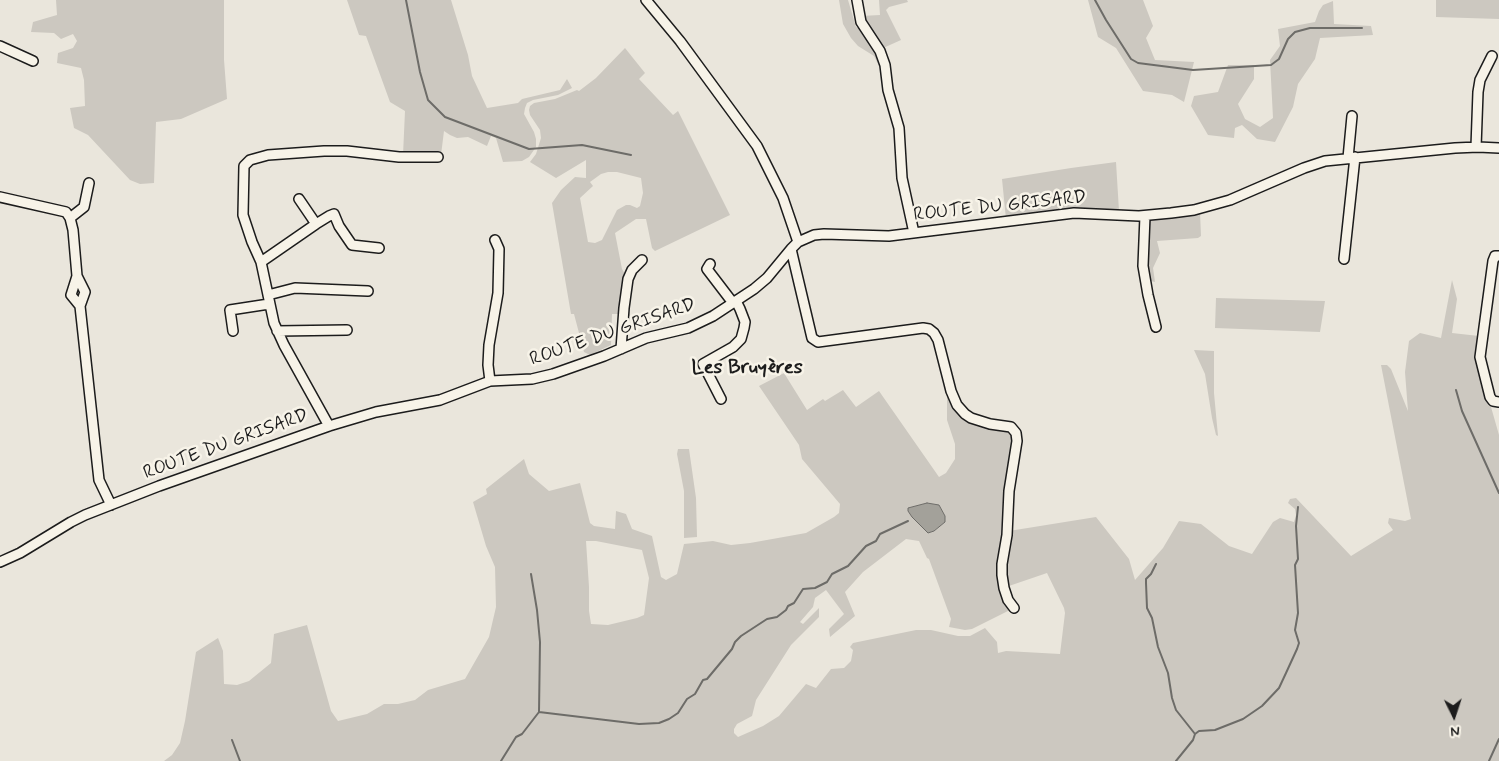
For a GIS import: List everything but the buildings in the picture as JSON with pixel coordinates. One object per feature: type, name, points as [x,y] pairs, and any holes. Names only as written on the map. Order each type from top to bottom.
[{"type":"street","points":[[646,0],[680,41],[757,146],[783,198],[798,242]]},
{"type":"street","points":[[857,0],[861,22],[880,51],[885,65],[888,90],[898,128],[902,178],[914,233]]},
{"type":"street","points":[[0,46],[33,60]]},
{"type":"street","points":[[1476,147],[1480,80],[1492,56]]},
{"type":"street","points":[[1344,259],[1352,116]]},
{"type":"street","name":"ROUTE DU GRISARD","points":[[0,562],[20,553],[71,522],[111,504],[329,426],[376,412],[440,400],[490,381],[543,377],[588,362],[646,338],[688,328],[713,316],[760,284],[790,249],[798,242],[814,235],[878,236],[914,233],[1074,213],[1145,216],[1179,212],[1212,206],[1230,200],[1315,164],[1351,158],[1476,147],[1499,148]]},
{"type":"street","points":[[329,426],[277,331],[268,300],[261,262],[243,215],[244,166],[250,160],[277,154],[324,151],[347,151],[399,157],[438,157]]},
{"type":"street","points":[[70,218],[84,207],[89,184]]},
{"type":"street","points":[[0,197],[66,212],[70,218],[73,230],[77,276],[71,295],[80,306],[99,480],[111,504]]},
{"type":"street","points":[[299,199],[316,224]]},
{"type":"street","points":[[261,262],[316,224],[334,214],[339,226],[352,245],[379,248]]},
{"type":"street","points":[[1145,216],[1143,266],[1156,327]]},
{"type":"street","points":[[490,381],[488,366],[489,345],[498,292],[499,249],[495,240]]},
{"type":"street","points":[[790,249],[812,338],[818,342],[923,328],[929,329],[938,340],[951,391],[957,405],[971,418],[990,424],[1011,427],[1016,433],[1017,441],[1009,491],[1007,536],[1002,575],[1008,600],[1014,608]]},
{"type":"street","points":[[1499,256],[1495,256],[1493,262],[1480,357],[1490,397],[1493,401],[1499,402]]},
{"type":"street","points":[[621,349],[628,279],[632,270],[642,260]]},
{"type":"street","points":[[710,264],[706,269],[740,309],[744,322],[741,339],[733,347],[703,364],[721,400]]},
{"type":"street","points":[[233,331],[230,310],[268,300],[295,288],[368,291]]},
{"type":"street","points":[[277,331],[347,330]]},
{"type":"shaded area","points":[[56,0],[224,0],[224,60],[227,99],[181,119],[156,122],[154,183],[140,184],[130,180],[88,135],[74,128],[70,108],[85,106],[84,80],[81,68],[57,63],[58,53],[73,48],[77,41],[73,34],[61,39],[54,33],[31,32],[33,22],[57,15]]},
{"type":"shaded area","points":[[347,0],[451,0],[468,55],[472,76],[487,108],[518,103],[522,99],[560,90],[567,79],[572,88],[558,95],[527,103],[524,114],[534,132],[536,147],[529,157],[522,161],[503,162],[496,138],[491,136],[487,146],[468,137],[457,138],[444,131],[441,155],[403,155],[405,111],[390,102],[366,36],[359,35]]},
{"type":"shaded area","points":[[839,0],[848,0],[856,27],[862,30],[874,47],[881,64],[879,66],[874,56],[858,46],[851,38],[843,24]]},
{"type":"shaded area","points":[[879,0],[907,0],[908,2],[889,7],[886,10],[901,40],[881,49],[861,16],[880,15]]},
{"type":"shaded area","points":[[1088,0],[1143,0],[1153,26],[1146,38],[1155,60],[1194,62],[1184,102],[1172,95],[1143,91],[1116,48],[1098,37]]},
{"type":"shaded area","points":[[1436,0],[1499,0],[1499,19],[1436,17]]},
{"type":"shaded area","points":[[1333,1],[1334,24],[1371,26],[1373,35],[1320,38],[1315,59],[1298,84],[1293,107],[1275,142],[1257,139],[1242,125],[1235,128],[1234,138],[1208,135],[1191,106],[1194,96],[1218,92],[1228,65],[1254,65],[1254,79],[1238,104],[1245,119],[1260,127],[1273,118],[1270,60],[1280,46],[1278,29],[1315,22],[1323,5]]},
{"type":"shaded area","points":[[625,48],[645,73],[639,79],[673,115],[678,111],[730,215],[655,251],[652,248],[646,219],[636,219],[615,233],[622,269],[626,276],[622,314],[612,314],[611,345],[590,355],[584,352],[574,314],[571,314],[552,203],[561,190],[575,177],[586,178],[586,160],[556,178],[530,162],[536,154],[541,138],[540,130],[530,115],[529,110],[530,106],[534,103],[555,99],[577,90],[579,91],[596,78]],"holes":[[[617,172],[641,178],[643,193],[640,206],[637,208],[626,205],[617,210],[602,240],[595,243],[588,242],[580,198],[593,186],[590,182],[601,174]]]},
{"type":"shaded area","points":[[1116,162],[1119,211],[1102,209],[1074,210],[1006,219],[1002,179]]},
{"type":"shaded area","points":[[1200,212],[1201,236],[1198,238],[1157,241],[1160,253],[1153,268],[1155,282],[1147,280],[1148,219]]},
{"type":"shaded area","points":[[1452,280],[1457,299],[1452,333],[1479,336],[1477,358],[1499,435],[1499,761],[164,761],[172,755],[180,743],[196,652],[218,638],[223,651],[224,684],[237,685],[249,681],[271,663],[274,634],[307,625],[331,711],[338,721],[367,714],[384,704],[398,704],[415,700],[428,690],[465,679],[489,637],[496,607],[495,567],[486,546],[473,502],[487,494],[486,489],[524,459],[529,474],[549,491],[580,483],[590,523],[594,526],[615,529],[616,511],[626,514],[632,529],[652,536],[661,577],[666,580],[677,574],[684,544],[713,541],[731,545],[806,533],[834,517],[839,513],[840,504],[802,459],[799,445],[759,386],[784,373],[807,410],[823,399],[825,401],[843,390],[856,407],[879,391],[939,477],[946,473],[955,459],[955,444],[947,420],[947,395],[950,396],[960,414],[982,425],[1011,430],[1015,441],[999,567],[1001,588],[1009,607],[1008,611],[972,629],[965,630],[949,627],[951,619],[929,559],[919,541],[906,539],[863,572],[845,592],[855,616],[830,637],[829,629],[844,614],[826,590],[815,598],[813,607],[800,622],[803,624],[819,608],[819,617],[791,645],[756,700],[752,716],[737,724],[734,733],[738,737],[763,726],[779,716],[806,684],[816,688],[831,669],[844,668],[851,661],[853,650],[850,647],[853,643],[916,630],[931,630],[958,636],[970,636],[985,628],[997,642],[998,653],[1006,651],[1060,654],[1065,613],[1047,573],[1006,587],[1003,566],[1009,531],[1096,517],[1129,559],[1135,580],[1163,548],[1179,521],[1201,524],[1229,546],[1252,554],[1273,522],[1280,518],[1294,522],[1295,509],[1288,503],[1290,499],[1296,498],[1351,556],[1393,530],[1388,523],[1389,518],[1405,521],[1411,519],[1381,365],[1387,365],[1391,369],[1408,411],[1405,372],[1409,341],[1420,333],[1441,338]],"holes":[[[927,503],[939,505],[945,516],[945,522],[934,531],[928,533],[908,511],[908,508]],[[586,541],[596,541],[642,550],[649,578],[644,615],[608,625],[591,624]]]},
{"type":"shaded area","points":[[1216,298],[1325,301],[1320,332],[1215,328]]},
{"type":"shaded area","points":[[1194,350],[1214,351],[1214,393],[1218,436],[1216,435],[1212,418],[1205,374]]},
{"type":"shaded area","points":[[678,449],[689,449],[696,498],[697,537],[684,538],[684,491],[677,454]]},
{"type":"shaded area","points":[[927,503],[939,505],[945,516],[945,522],[934,531],[928,533],[908,511],[908,508]]},
{"type":"waterway","points":[[406,0],[420,72],[428,100],[445,117],[529,149],[582,145],[631,155]]},
{"type":"waterway","points":[[1095,0],[1131,59],[1138,63],[1193,70],[1271,65],[1279,59],[1288,39],[1295,32],[1310,28],[1362,28]]},
{"type":"waterway","points":[[1456,390],[1462,411],[1499,493]]},
{"type":"waterway","points":[[1176,761],[1199,731],[1215,730],[1243,719],[1262,706],[1279,688],[1299,643],[1295,630],[1298,613],[1295,565],[1298,559],[1296,526],[1298,507]]},
{"type":"waterway","points":[[501,761],[516,737],[522,734],[539,712],[639,724],[659,723],[669,719],[678,713],[687,699],[695,694],[703,680],[707,679],[741,636],[767,619],[777,617],[794,603],[803,589],[815,588],[827,582],[832,574],[848,566],[866,546],[876,541],[880,534],[908,521]]},
{"type":"waterway","points":[[1156,564],[1146,579],[1147,608],[1152,618],[1158,647],[1168,673],[1176,710],[1195,734]]},
{"type":"waterway","points":[[531,574],[540,642],[539,712]]},
{"type":"waterway","points":[[1489,761],[1499,739]]},
{"type":"waterway","points":[[232,740],[240,761]]},
{"type":"district","name":"Les Bruyères","points":[[747,369]]}]
